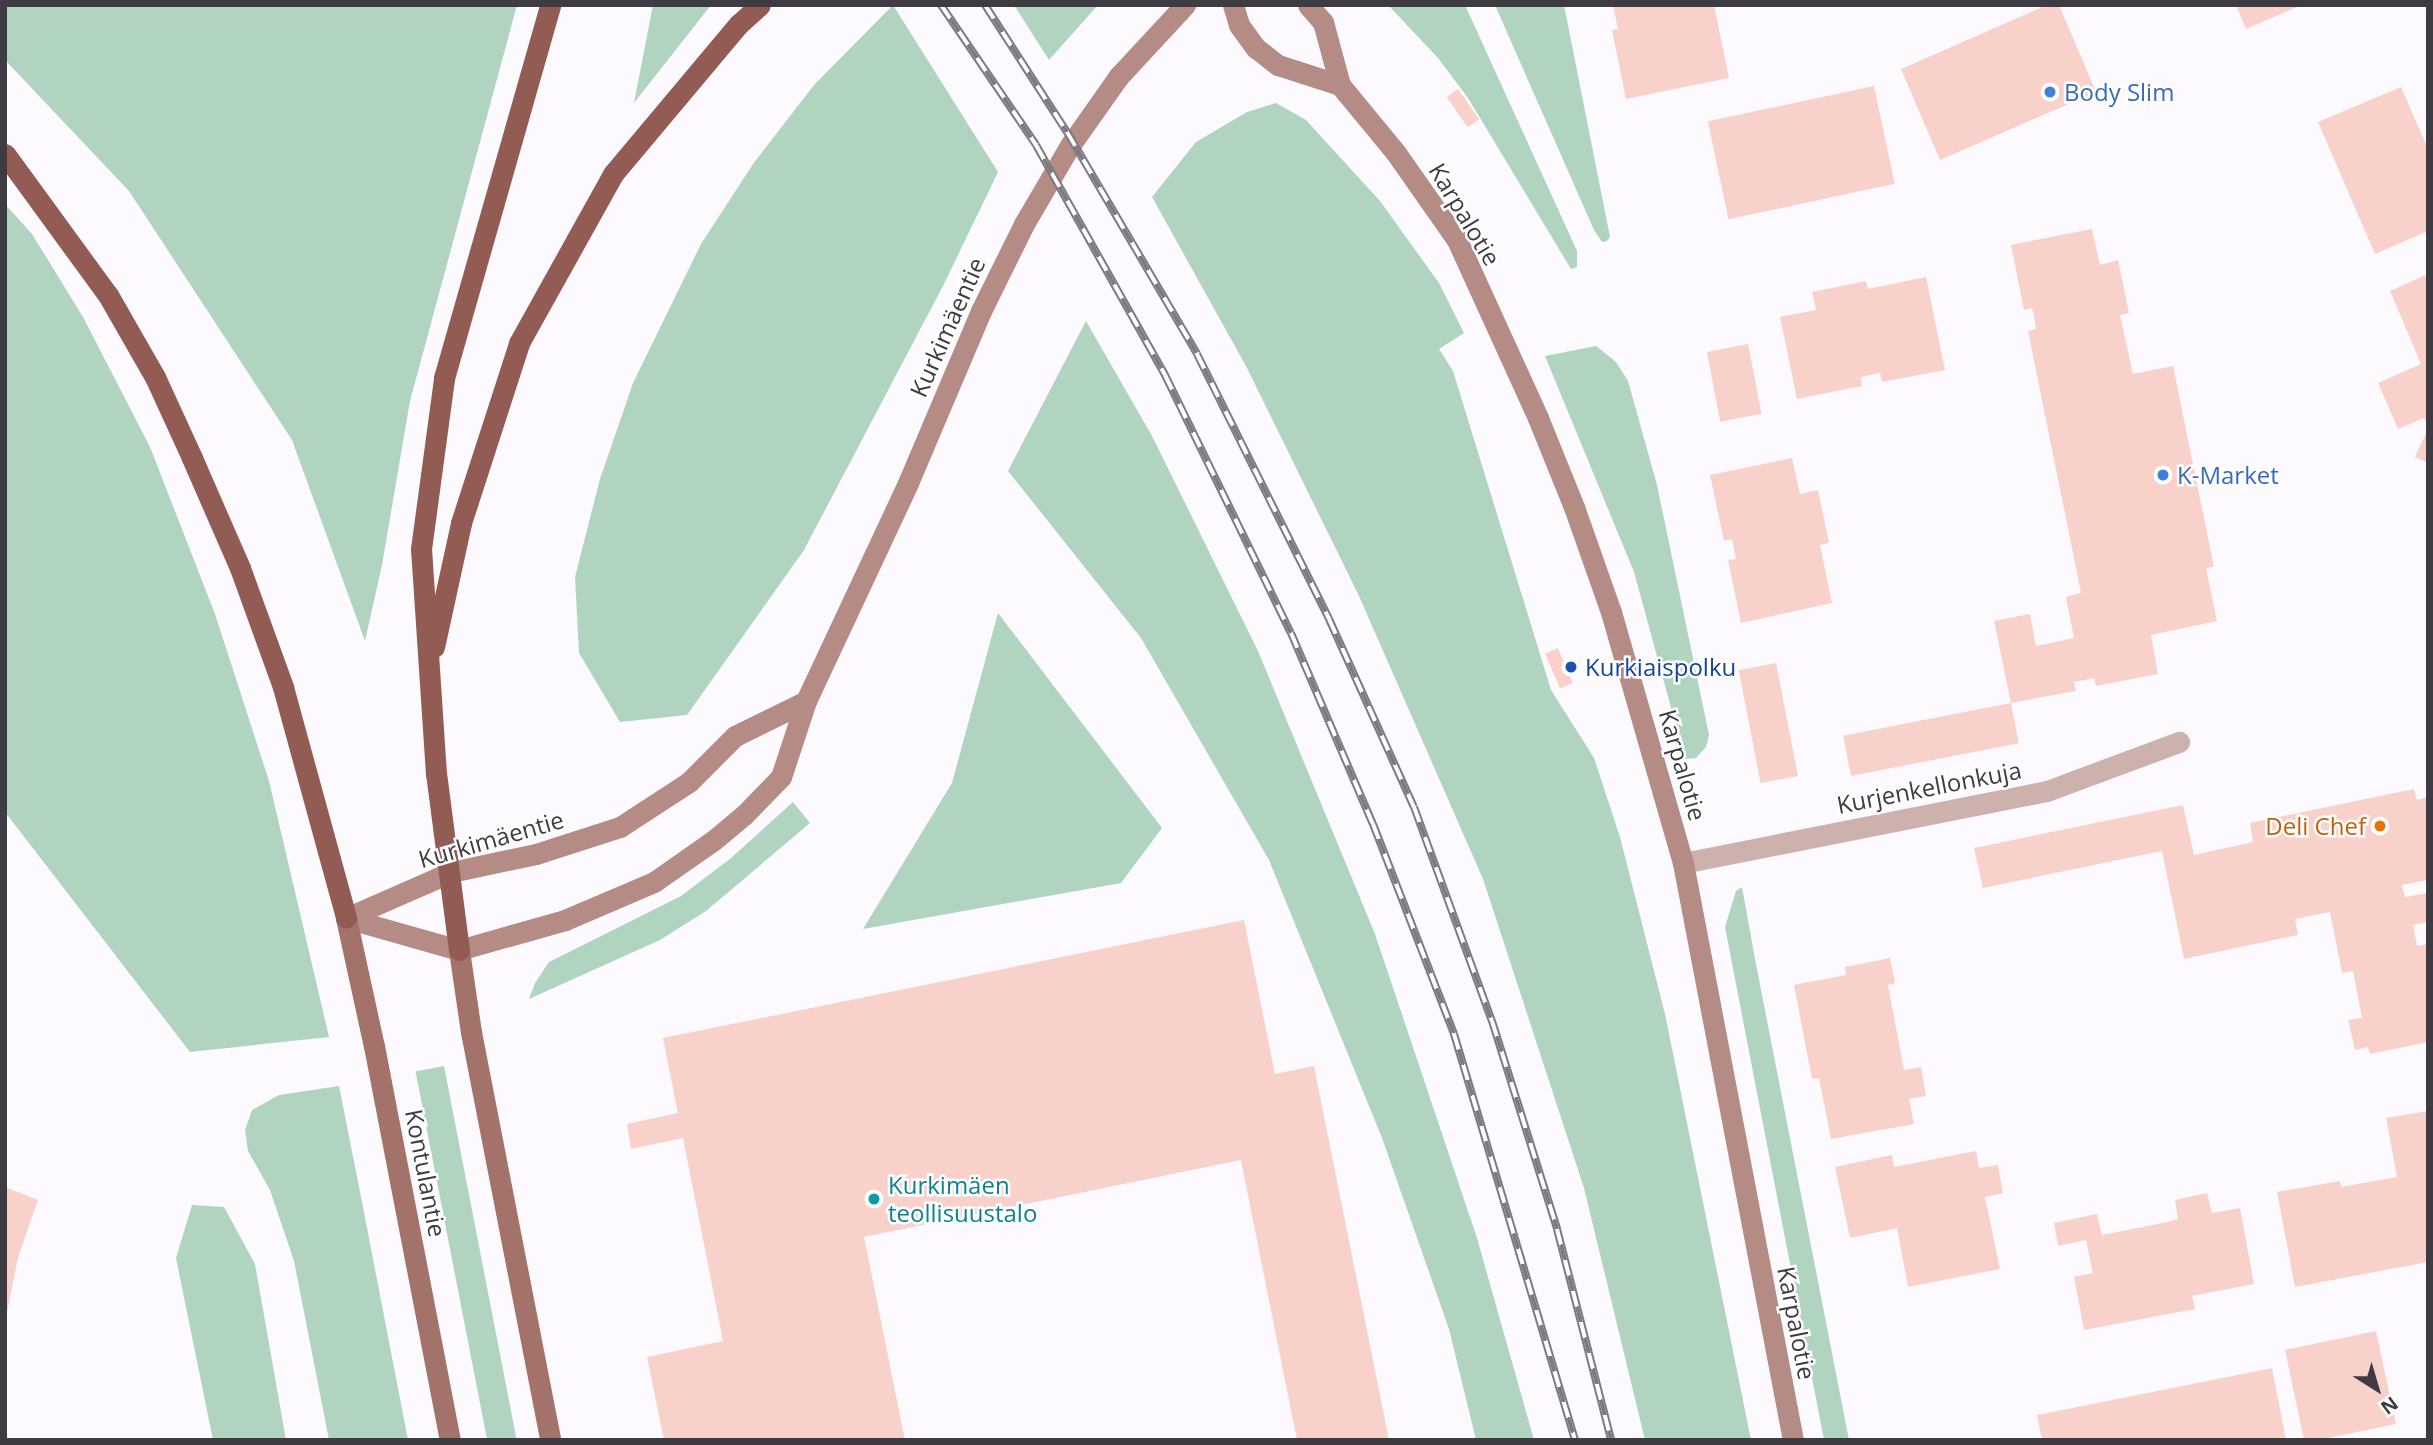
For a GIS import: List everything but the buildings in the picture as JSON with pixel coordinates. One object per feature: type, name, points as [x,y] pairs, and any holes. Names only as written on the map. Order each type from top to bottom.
[{"type":"highway","points":[[459,950],[451,872],[436,774],[421,548],[444,379],[550,5]]},
{"type":"highway","points":[[428,672],[461,523],[519,343],[613,174],[739,23],[760,5]]},
{"type":"highway","points":[[5,154],[108,295],[155,377],[192,458],[240,568],[283,687],[346,918]]},
{"type":"main road","name":"Kontulantie","points":[[346,918],[377,1060],[450,1440]]},
{"type":"main road","points":[[459,950],[471,1032],[550,1440]]},
{"type":"street","name":"Kurkimäentie","points":[[459,950],[565,920],[654,881],[714,840],[744,815],[781,777],[806,701],[908,482],[981,311],[1024,224],[1071,144],[1119,76],[1185,5]]},
{"type":"street","points":[[1233,5],[1239,25],[1256,48],[1278,65],[1340,85]]},
{"type":"street","name":"Karpalotie","points":[[1308,5],[1323,22],[1340,85],[1396,153],[1457,240],[1506,343],[1574,507],[1606,599],[1683,863],[1793,1440]]},
{"type":"street","name":"Kurkimäentie","points":[[346,918],[451,872],[536,853],[620,827],[689,782],[735,736],[806,701]]},
{"type":"street","name":"Kurjenkellonkuja","points":[[1683,863],[2047,790],[2179,742]]},
{"type":"street","points":[[346,918],[459,950]]},
{"type":"green space","points":[[5,5],[517,5],[410,401],[382,565],[365,641],[292,440],[129,191],[5,60]]},
{"type":"green space","points":[[653,5],[711,5],[634,103]]},
{"type":"green space","points":[[893,5],[998,172],[944,284],[804,550],[687,715],[620,722],[579,653],[575,577],[600,479],[633,383],[701,244],[753,164],[814,85]]},
{"type":"green space","points":[[1014,5],[1098,5],[1049,60]]},
{"type":"green space","points":[[1388,5],[1465,5],[1577,251],[1577,267],[1571,269],[1468,98],[1438,58]]},
{"type":"green space","points":[[1495,5],[1564,5],[1610,237],[1607,241],[1602,242],[1594,230]]},
{"type":"green space","points":[[1276,103],[1306,120],[1380,201],[1439,283],[1464,333],[1439,349],[1453,371],[1551,690],[1594,758],[1620,837],[1665,1014],[1751,1440],[1645,1440],[1584,1188],[1483,879],[1359,596],[1247,368],[1152,197],[1196,142],[1247,112]]},
{"type":"green space","points":[[5,204],[32,234],[83,317],[150,447],[215,614],[269,781],[329,1037],[190,1052],[5,812]]},
{"type":"green space","points":[[1086,321],[1152,436],[1258,651],[1375,934],[1477,1238],[1534,1440],[1476,1440],[1449,1329],[1382,1138],[1269,860],[1141,638],[1008,471]]},
{"type":"green space","points":[[1596,346],[1616,362],[1628,381],[1657,485],[1709,735],[1706,747],[1696,758],[1685,759],[1634,572],[1545,356]]},
{"type":"green space","points":[[998,613],[1162,828],[1121,883],[863,929],[952,783]]},
{"type":"green space","points":[[793,802],[810,823],[706,911],[660,940],[529,999],[535,983],[549,962],[681,896],[731,858]]},
{"type":"green space","points":[[1742,887],[1849,1440],[1824,1440],[1725,927],[1736,891]]},
{"type":"green space","points":[[444,1066],[517,1440],[487,1440],[416,1072]]},
{"type":"green space","points":[[339,1086],[408,1440],[329,1440],[294,1261],[270,1190],[248,1151],[245,1130],[252,1110],[279,1095]]},
{"type":"green space","points":[[192,1205],[224,1207],[255,1264],[286,1440],[213,1440],[176,1258]]},
{"type":"railway","points":[[941,5],[1036,145],[1165,375],[1291,633],[1373,824],[1454,1034],[1575,1440]]},
{"type":"railway","points":[[985,5],[1067,132],[1197,354],[1329,619],[1414,807],[1492,1021],[1557,1229],[1611,1440]]},
{"type":"place","name":"Body Slim","points":[[2050,92]]},
{"type":"place","name":"K-Market","points":[[2163,475]]},
{"type":"place","name":"Kurkiaispolku","points":[[1571,667]]},
{"type":"place","name":"Deli Chef","points":[[2380,826]]},
{"type":"place","name":"Kurkimäen teollisuustalo","points":[[874,1199]]}]
